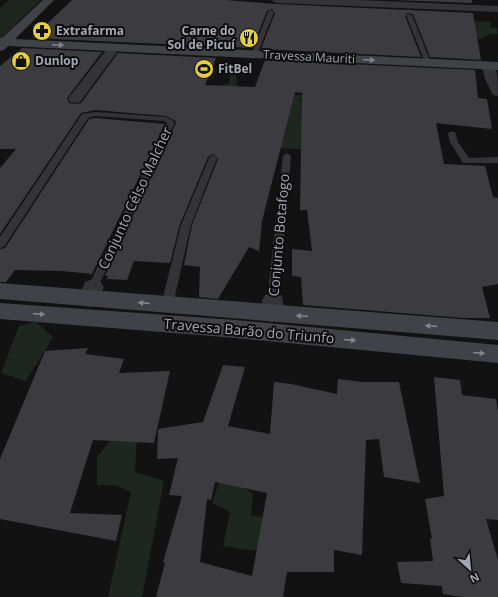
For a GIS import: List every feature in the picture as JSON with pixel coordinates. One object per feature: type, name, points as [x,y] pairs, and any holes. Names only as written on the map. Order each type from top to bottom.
[{"type":"main road","points":[[2,44],[49,0]]},
{"type":"main road","points":[[6,25],[25,23]]},
{"type":"main road","name":"Travessa Mauriti","points":[[2,44],[493,66]]},
{"type":"main road","name":"Travessa Barão do Triunfo","points":[[0,291],[91,293],[167,305],[236,320],[498,354]]},
{"type":"main road","name":"Travessa Barão do Triunfo","points":[[0,311],[236,320],[272,307],[498,331]]},
{"type":"street","points":[[276,0],[498,9]]},
{"type":"street","points":[[75,99],[114,48]]},
{"type":"street","points":[[493,66],[492,79],[498,92]]},
{"type":"lane","points":[[254,55],[271,12]]},
{"type":"lane","points":[[409,16],[428,63]]},
{"type":"lane","name":"Conjunto Célso Malcher","points":[[0,245],[86,116],[95,114],[166,119],[170,122],[91,293]]},
{"type":"lane","points":[[452,134],[454,142],[466,161],[498,160]]},
{"type":"lane","name":"Conjunto Botafogo","points":[[272,307],[287,156]]},
{"type":"lane","points":[[167,305],[186,225],[213,158]]},
{"type":"shaded area","points":[[9,0],[41,0],[0,39],[0,8]]},
{"type":"shaded area","points":[[472,22],[491,22],[490,27],[497,28],[498,34],[488,35],[483,39],[473,38]]},
{"type":"shaded area","points":[[221,63],[251,65],[248,72],[236,73],[237,86],[247,91],[211,90],[229,83],[231,69],[218,68]]},
{"type":"shaded area","points":[[287,95],[302,95],[305,97],[300,100],[302,105],[300,109],[318,112],[311,150],[278,148]]},
{"type":"shaded area","points":[[36,322],[53,337],[26,381],[1,373],[19,326]]},
{"type":"shaded area","points":[[137,433],[135,472],[164,481],[142,597],[108,597],[131,492],[116,485],[97,485],[97,457],[111,439]]},
{"type":"shaded area","points":[[221,477],[253,493],[251,516],[263,517],[269,553],[223,546],[230,512],[212,503]]},
{"type":"building","points":[[72,0],[226,0],[276,4],[473,13],[481,60],[430,57],[413,14],[407,13],[405,16],[421,57],[261,49],[275,13],[272,9],[267,11],[252,48],[32,38]]},
{"type":"building","points":[[393,0],[472,0],[472,3]]},
{"type":"building","points":[[22,48],[102,52],[67,98],[69,103],[75,104],[81,103],[118,53],[216,58],[205,85],[255,87],[265,60],[475,70],[478,98],[487,99],[492,129],[436,123],[444,164],[485,166],[493,197],[498,198],[498,284],[482,287],[490,318],[463,318],[303,305],[301,277],[292,276],[292,249],[312,251],[307,210],[300,210],[302,93],[295,92],[262,221],[259,251],[249,247],[218,299],[199,297],[200,267],[184,265],[192,225],[218,159],[213,154],[208,157],[180,224],[170,263],[134,261],[127,280],[107,279],[108,276],[105,276],[176,123],[176,121],[166,116],[95,110],[81,113],[0,234],[0,168],[16,149],[0,149],[0,66]]},
{"type":"building","points":[[95,118],[165,124],[92,274],[62,271],[15,270],[6,282],[0,282],[0,249],[5,248],[89,119]]},
{"type":"building","points":[[88,348],[85,354],[124,359],[119,373],[170,371],[154,443],[93,440],[70,513],[122,515],[116,541],[0,519],[0,459],[45,351]]},
{"type":"building","points":[[223,365],[245,367],[228,426],[270,434],[274,382],[291,384],[337,394],[338,379],[363,382],[399,382],[420,483],[384,477],[379,439],[366,440],[362,555],[334,550],[334,572],[287,572],[283,597],[156,597],[165,563],[163,562],[182,496],[169,495],[178,458],[157,459],[158,429],[203,422]],"holes":[[[215,482],[267,493],[252,576],[200,562],[207,499],[211,500]]]},
{"type":"building","points":[[434,377],[460,380],[462,395],[496,399],[498,412],[498,520],[486,519],[498,560],[498,597],[463,597],[443,594],[442,586],[401,583],[397,562],[433,561],[430,538],[432,539],[425,499],[444,496]]},
{"type":"place","name":"Extrafarma","points":[[42,31]]},
{"type":"place","name":"Carne do Sol de Picuí","points":[[249,38]]},
{"type":"place","name":"Dunlop","points":[[21,61]]},
{"type":"place","name":"FitBel","points":[[204,69]]}]
